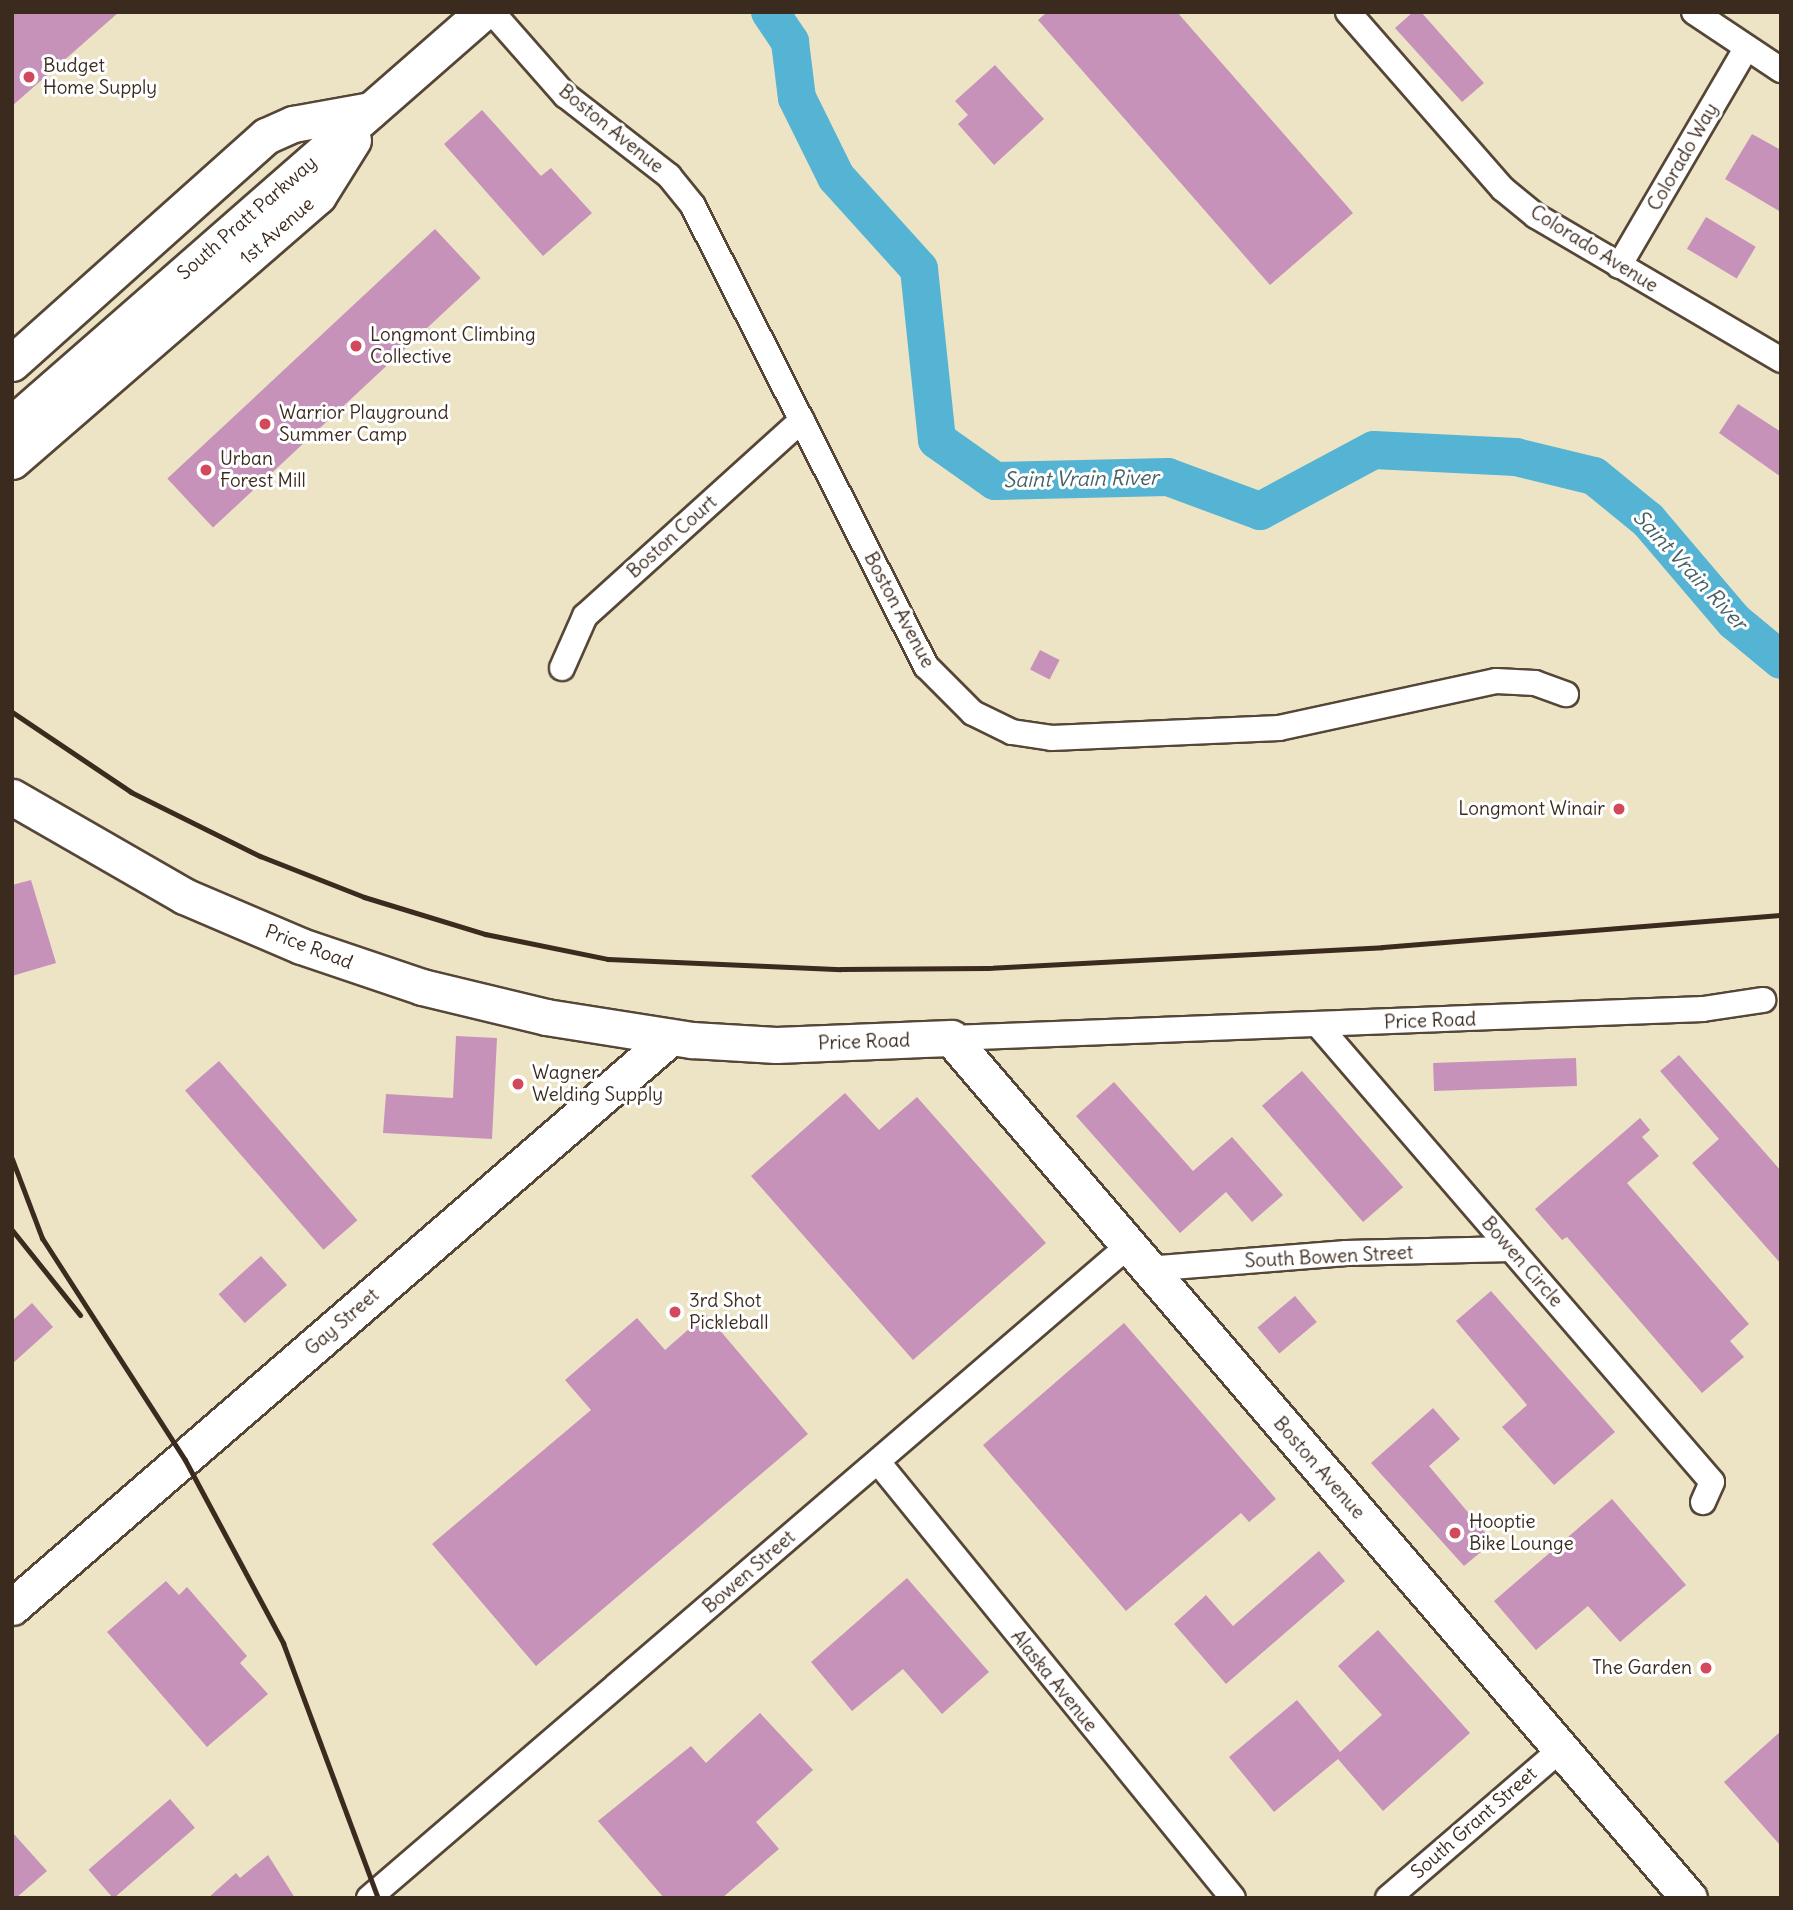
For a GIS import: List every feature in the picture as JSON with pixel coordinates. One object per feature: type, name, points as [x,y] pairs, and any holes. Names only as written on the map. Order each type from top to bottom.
[{"type":"street","name":"South Pratt Parkway","points":[[12,424],[483,12]]},
{"type":"street","name":"Boston Avenue","points":[[492,12],[565,95],[669,176],[693,206],[926,666],[951,697],[973,713],[1012,732],[1052,738],[1279,728],[1496,681],[1535,683],[1566,694]]},
{"type":"street","name":"Colorado Avenue","points":[[1348,12],[1503,189],[1536,216],[1781,360]]},
{"type":"street","points":[[1694,12],[1781,70]]},
{"type":"street","name":"Colorado Way","points":[[1619,266],[1746,48]]},
{"type":"street","points":[[12,363],[266,136],[293,124],[371,110]]},
{"type":"street","name":"1st Avenue","points":[[12,461],[318,196],[371,110]]},
{"type":"street","name":"Boston Court","points":[[562,668],[585,615],[802,420]]},
{"type":"street","name":"Price Road","points":[[12,797],[123,865],[301,946],[447,993],[545,1017],[671,1037],[776,1045],[1703,1009],[1763,1000]]},
{"type":"street","name":"Bowen Circle","points":[[1318,1026],[1712,1482],[1703,1502]]},
{"type":"street","name":"Gay Street","points":[[12,1607],[671,1037]]},
{"type":"street","name":"Boston Avenue","points":[[951,1038],[1689,1898]]},
{"type":"street","name":"South Bowen Street","points":[[1138,1258],[1511,1249]]},
{"type":"street","name":"Bowen Street","points":[[369,1898],[878,1462],[1138,1258]]},
{"type":"street","name":"Alaska Avenue","points":[[878,1462],[1233,1898]]},
{"type":"street","name":"South Grant Street","points":[[1388,1898],[1560,1749]]},
{"type":"building","name":"Budget Home Supply","points":[[12,12],[119,12],[12,106]]},
{"type":"building","points":[[1047,12],[1177,12],[1353,213],[1270,285],[1038,20]]},
{"type":"building","points":[[1413,12],[1421,12],[1484,83],[1462,102],[1395,28]]},
{"type":"building","points":[[995,65],[1044,119],[994,165],[958,124],[968,115],[955,101]]},
{"type":"building","points":[[482,110],[541,176],[551,168],[592,213],[543,256],[444,144]]},
{"type":"building","points":[[1752,134],[1781,150],[1781,212],[1725,179]]},
{"type":"building","points":[[1706,217],[1756,247],[1737,279],[1687,249]]},
{"type":"building","points":[[435,229],[481,278],[213,528],[167,479]]},
{"type":"building","points":[[1738,404],[1781,432],[1781,477],[1719,433]]},
{"type":"building","points":[[1040,650],[1060,660],[1050,680],[1030,670]]},
{"type":"building","points":[[31,880],[56,963],[12,976],[12,885]]},
{"type":"building","points":[[456,1036],[497,1038],[492,1139],[383,1133],[386,1094],[453,1098]]},
{"type":"building","points":[[1679,1055],[1781,1171],[1781,1264],[1692,1163],[1719,1139],[1660,1071]]},
{"type":"building","points":[[1576,1058],[1577,1086],[1434,1091],[1433,1063]]},
{"type":"building","points":[[219,1061],[357,1220],[323,1250],[185,1091]]},
{"type":"building","points":[[1302,1071],[1403,1187],[1363,1222],[1262,1106]]},
{"type":"building","points":[[1114,1082],[1193,1171],[1232,1137],[1283,1195],[1252,1222],[1226,1192],[1180,1233],[1076,1116]]},
{"type":"building","points":[[845,1093],[879,1130],[917,1097],[1046,1243],[913,1360],[751,1176]]},
{"type":"building","points":[[1640,1118],[1650,1130],[1642,1137],[1659,1156],[1627,1183],[1749,1324],[1730,1341],[1744,1357],[1702,1393],[1567,1237],[1562,1240],[1535,1209]]},
{"type":"building","points":[[261,1256],[287,1285],[245,1323],[219,1294]]},
{"type":"building","points":[[1491,1291],[1615,1432],[1554,1485],[1502,1427],[1527,1405],[1456,1321]]},
{"type":"building","points":[[1295,1296],[1317,1322],[1279,1354],[1257,1327]]},
{"type":"building","points":[[32,1303],[53,1327],[12,1364],[12,1321]]},
{"type":"building","points":[[706,1314],[808,1434],[536,1666],[432,1544],[591,1410],[565,1380],[637,1318],[665,1350]]},
{"type":"building","points":[[1124,1323],[1276,1499],[1249,1522],[1241,1513],[1126,1611],[983,1445]]},
{"type":"building","points":[[1433,1408],[1460,1439],[1429,1466],[1493,1542],[1464,1566],[1371,1463]]},
{"type":"building","points":[[1612,1499],[1686,1585],[1620,1642],[1588,1606],[1536,1650],[1494,1601]]},
{"type":"building","points":[[1319,1551],[1345,1581],[1226,1684],[1174,1624],[1206,1595],[1233,1626]]},
{"type":"building","points":[[907,1578],[989,1672],[942,1714],[903,1669],[852,1711],[811,1662]]},
{"type":"building","points":[[166,1581],[179,1595],[187,1587],[247,1656],[240,1663],[268,1694],[207,1747],[107,1632]]},
{"type":"building","points":[[1378,1630],[1470,1733],[1383,1811],[1338,1759],[1274,1812],[1229,1757],[1297,1700],[1340,1752],[1382,1715],[1338,1666]]},
{"type":"building","points":[[760,1713],[813,1770],[756,1822],[779,1849],[722,1898],[664,1898],[598,1821],[691,1746],[706,1763]]},
{"type":"building","points":[[1781,1731],[1781,1846],[1724,1782]]},
{"type":"building","points":[[170,1799],[195,1828],[114,1898],[88,1870]]},
{"type":"building","points":[[12,1832],[47,1871],[16,1898],[12,1898]]},
{"type":"building","points":[[268,1855],[295,1898],[208,1898],[236,1873],[240,1878]]},
{"type":"waterway","name":"Saint Vrain River","points":[[770,12],[790,42],[797,98],[836,177],[919,269],[937,440],[995,481],[1168,477],[1260,511],[1374,450],[1516,457],[1594,476],[1648,520],[1734,621],[1781,660]]},
{"type":"railway","points":[[12,712],[131,792],[260,856],[364,897],[485,934],[608,959],[841,969],[987,968],[1382,947],[1781,915]]},
{"type":"railway","points":[[12,1159],[42,1238],[185,1460],[283,1643],[378,1898]]},
{"type":"railway","points":[[12,1230],[80,1315]]},
{"type":"place","name":"Budget Home Supply","points":[[29,77]]},
{"type":"place","name":"Longmont Climbing Collective","points":[[356,346]]},
{"type":"place","name":"Warrior Playground Summer Camp","points":[[265,424]]},
{"type":"place","name":"Urban Forest Mill","points":[[206,470]]},
{"type":"place","name":"Longmont Winair","points":[[1619,809]]},
{"type":"place","name":"Wagner Welding Supply","points":[[518,1084]]},
{"type":"place","name":"3rd Shot Pickleball","points":[[675,1312]]},
{"type":"place","name":"Hooptie Bike Lounge","points":[[1455,1533]]},
{"type":"place","name":"The Garden","points":[[1706,1668]]}]
